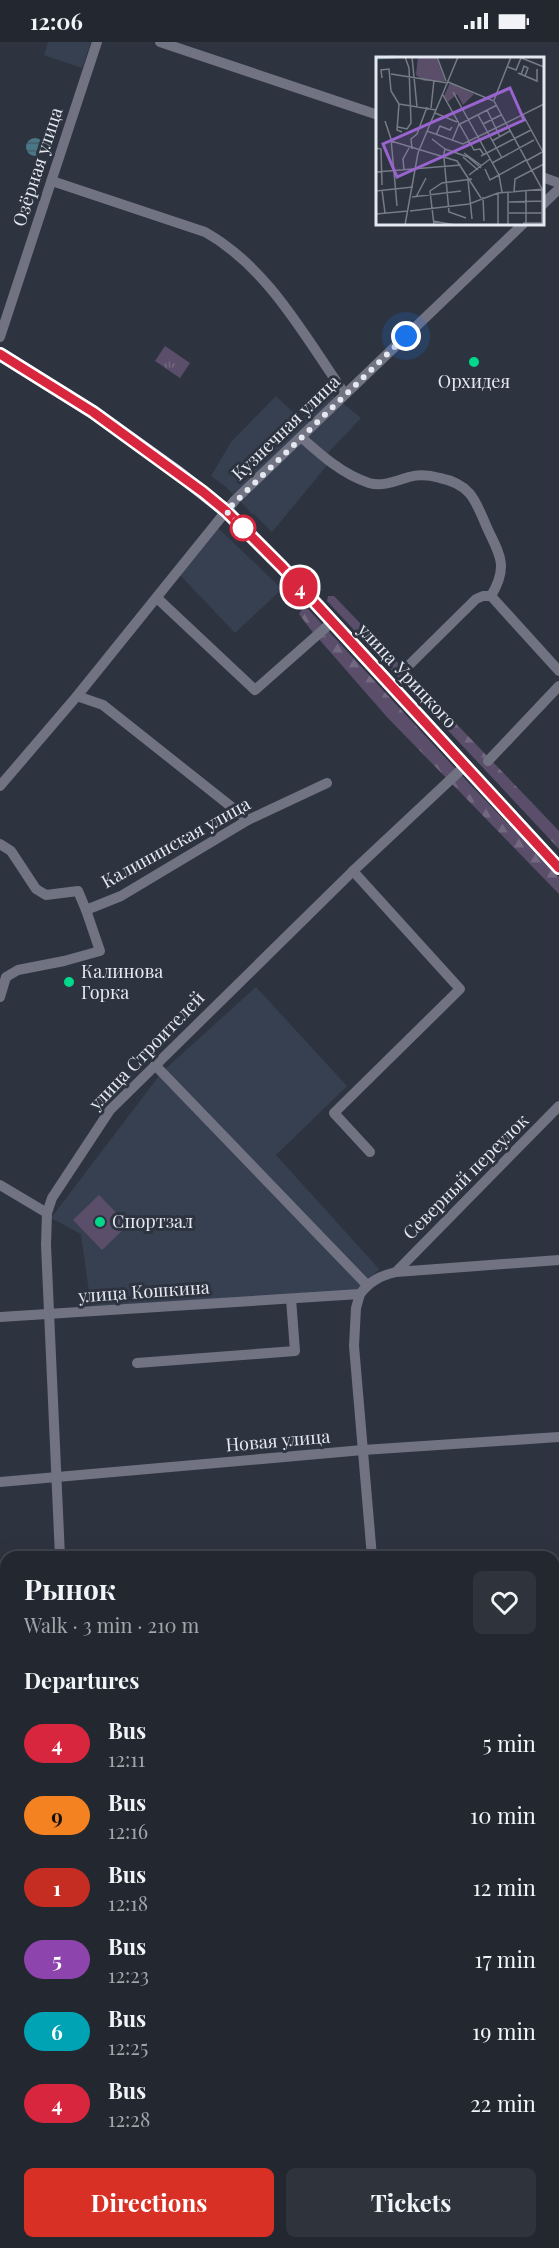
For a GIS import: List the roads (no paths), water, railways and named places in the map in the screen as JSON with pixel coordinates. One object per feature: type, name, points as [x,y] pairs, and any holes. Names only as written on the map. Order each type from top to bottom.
[{"type":"main road","name":"улица Урицкого","points":[[0,354],[93,412],[226,511],[282,567],[559,868]]},
{"type":"street","name":"Озёрная улица","points":[[0,337],[52,181],[84,75],[97,42]]},
{"type":"street","points":[[160,42],[376,114]]},
{"type":"street","points":[[544,177],[559,183]]},
{"type":"street","points":[[52,181],[205,232],[219,240],[243,260],[272,291],[345,394]]},
{"type":"street","points":[[544,204],[559,189]]},
{"type":"street","name":"Кузнечная улица","points":[[0,786],[77,696],[226,511],[522,225]]},
{"type":"street","points":[[301,437],[343,471],[372,484],[388,483],[418,474],[454,481],[464,486],[473,498],[502,558],[501,574],[491,596]]},
{"type":"street","points":[[403,671],[476,599],[491,596],[559,671]]},
{"type":"street","points":[[157,598],[255,690],[332,622]]},
{"type":"street","points":[[488,761],[559,686]]},
{"type":"street","points":[[77,696],[103,705],[248,820]]},
{"type":"street","name":"улица Строителей","points":[[60,1551],[46,1245],[47,1213],[52,1198],[110,1110],[353,871],[465,766]]},
{"type":"street","name":"Калининская улица","points":[[0,844],[11,851],[36,889],[46,895],[78,891],[86,910],[121,896],[248,820],[327,783]]},
{"type":"street","points":[[353,871],[460,989],[334,1113],[370,1152]]},
{"type":"street","points":[[0,997],[6,977],[18,970],[64,962],[100,951],[86,910]]},
{"type":"street","points":[[155,1065],[364,1290],[356,1308],[354,1346],[371,1551]]},
{"type":"street","name":"Северный переулок","points":[[396,1272],[559,1106]]},
{"type":"street","points":[[0,1185],[47,1213]]},
{"type":"street","name":"улица Кошкина","points":[[0,1317],[291,1299],[364,1290],[378,1277],[396,1272],[559,1260]]},
{"type":"street","points":[[137,1363],[295,1351],[291,1299]]},
{"type":"street","name":"Новая улица","points":[[0,1482],[56,1479],[363,1450],[559,1437]]},
{"type":"place","name":"Орхидея","points":[[474,362]]},
{"type":"place","name":"Калинова Горка","points":[[69,982]]},
{"type":"place","name":"Спортзал","points":[[100,1222]]}]
